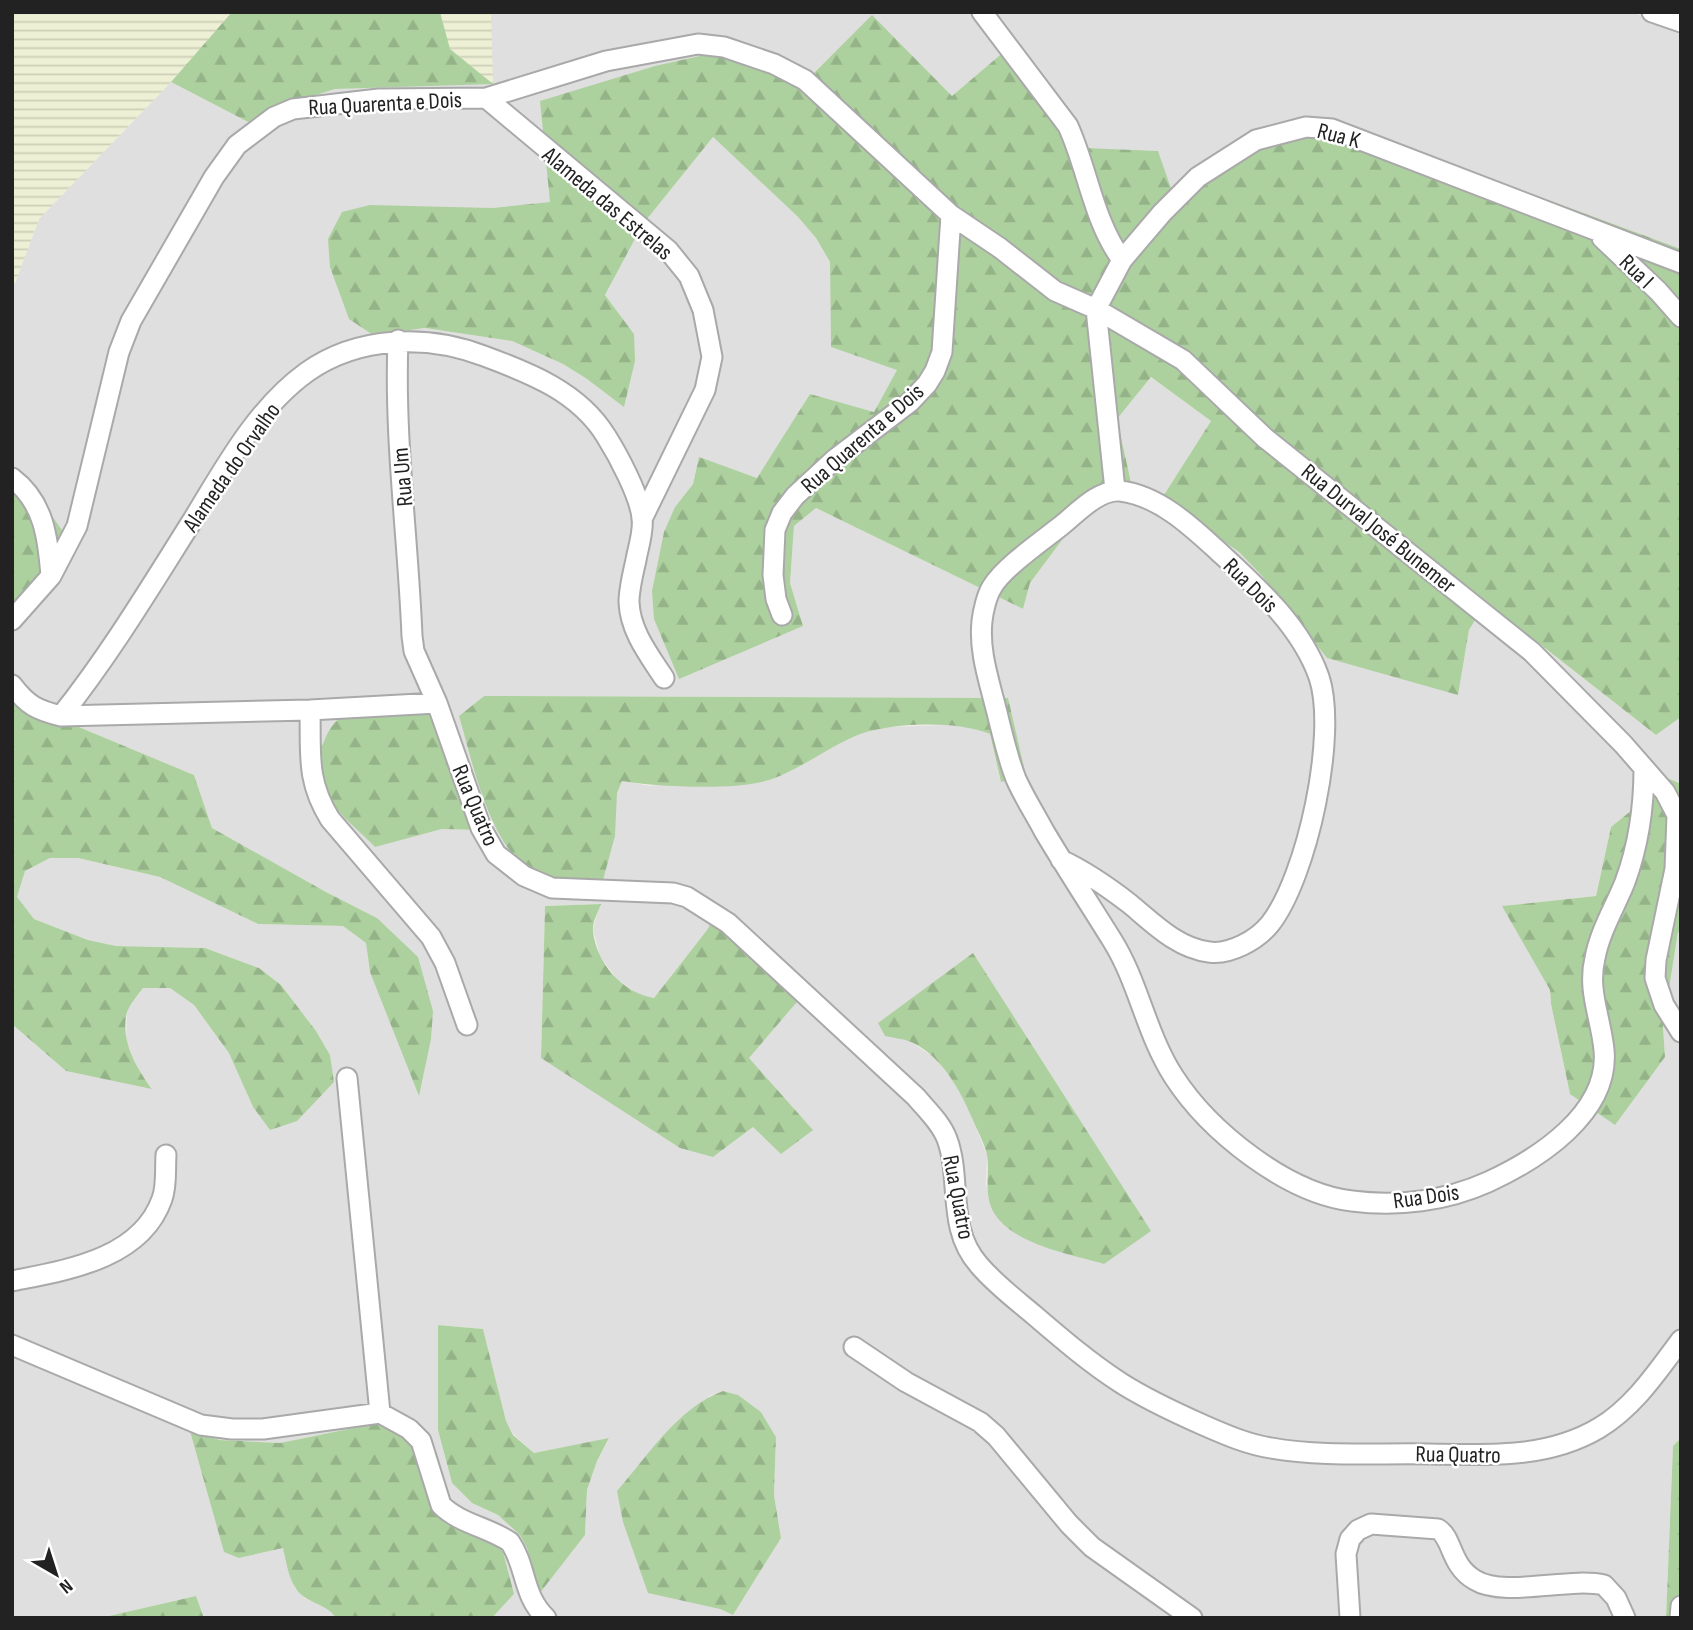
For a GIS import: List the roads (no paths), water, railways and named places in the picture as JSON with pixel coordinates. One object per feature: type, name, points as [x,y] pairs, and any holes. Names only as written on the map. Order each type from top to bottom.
[{"type":"street","points":[[982,12],[1068,126],[1111,245],[1122,260]]},
{"type":"street","points":[[1652,12],[1681,22]]},
{"type":"street","name":"Rua Quarenta e Dois","points":[[51,576],[77,526],[119,352],[131,321],[214,177],[237,145],[274,117],[293,109],[379,99],[486,98],[617,59],[698,44],[724,47],[763,59],[805,80],[951,215],[1055,290],[1096,309]]},
{"type":"street","name":"Alameda das Estrelas","points":[[486,98],[668,250],[689,276],[703,310],[712,357],[705,390],[642,519]]},
{"type":"street","name":"Rua K","points":[[1096,309],[1122,260],[1162,213],[1198,177],[1256,140],[1306,127],[1332,129],[1681,263]]},
{"type":"street","name":"Rua Quarenta e Dois","points":[[782,615],[776,599],[773,575],[775,530],[782,513],[835,459],[910,402],[935,371],[942,352],[951,215]]},
{"type":"street","name":"Rua I","points":[[1590,228],[1620,254],[1681,317]]},
{"type":"street","points":[[1096,309],[1115,489]]},
{"type":"street","name":"Rua Durval José Bunemer","points":[[1096,309],[1184,359],[1265,438],[1532,652],[1644,768]]},
{"type":"street","name":"Alameda do Orvalho","points":[[61,716],[99,668],[255,424],[307,372],[357,348],[398,340],[466,349],[519,369],[558,388],[584,408],[605,434],[632,489],[642,519],[629,600],[632,620],[643,646],[664,678]]},
{"type":"street","name":"Rua Um","points":[[398,340],[398,449],[407,536],[411,614]]},
{"type":"street","points":[[12,478],[24,486],[42,517],[51,576],[12,620]]},
{"type":"street","name":"Rua Dois","points":[[1062,860],[1087,872],[1183,944],[1213,953],[1235,947],[1255,938],[1271,922],[1289,891],[1307,838],[1322,767],[1325,735],[1322,684],[1299,638],[1265,597],[1196,531],[1142,497],[1115,489],[1100,495],[1013,564],[991,588],[982,618],[982,655],[1017,780],[1062,860],[1126,962],[1156,1045],[1173,1075],[1190,1100],[1216,1128],[1240,1148],[1281,1174],[1315,1191],[1348,1201],[1424,1201],[1469,1190],[1499,1177],[1552,1144],[1584,1114],[1597,1091],[1605,1053],[1593,1001],[1592,975],[1595,954],[1638,845],[1644,810],[1644,768]]},
{"type":"street","name":"Rua Quatro","points":[[411,614],[414,651],[437,703],[481,828],[496,854],[524,876],[552,888],[673,893],[687,897],[728,923],[906,1088],[938,1122],[951,1149],[958,1215],[965,1243],[977,1263],[1054,1332],[1121,1384],[1241,1441],[1272,1448],[1307,1452],[1511,1455],[1564,1444],[1599,1428],[1646,1387],[1681,1340]]},
{"type":"street","points":[[12,685],[38,710],[61,716],[310,710],[437,703]]},
{"type":"street","points":[[310,710],[313,785],[322,806],[330,819],[431,937],[445,963],[467,1025]]},
{"type":"street","points":[[1644,768],[1665,792],[1677,815],[1675,869],[1656,960],[1655,978],[1664,1005],[1681,1032]]},
{"type":"street","points":[[347,1079],[380,1413]]},
{"type":"street","points":[[12,1281],[80,1265],[117,1252],[137,1236],[156,1212],[164,1196],[166,1156]]},
{"type":"street","points":[[12,1345],[201,1424],[232,1429],[263,1429],[380,1413],[410,1429],[421,1441],[441,1505],[472,1525],[510,1542],[520,1564],[528,1594],[546,1618]]},
{"type":"street","points":[[854,1348],[906,1382],[980,1422],[1001,1442],[1069,1524],[1092,1547],[1192,1618]]},
{"type":"street","points":[[1350,1618],[1346,1554],[1350,1539],[1358,1530],[1371,1524],[1438,1528],[1444,1534],[1456,1563],[1476,1581],[1487,1585],[1597,1583],[1609,1589],[1625,1618]]},
{"type":"street","points":[[1680,1618],[1681,1606]]}]
